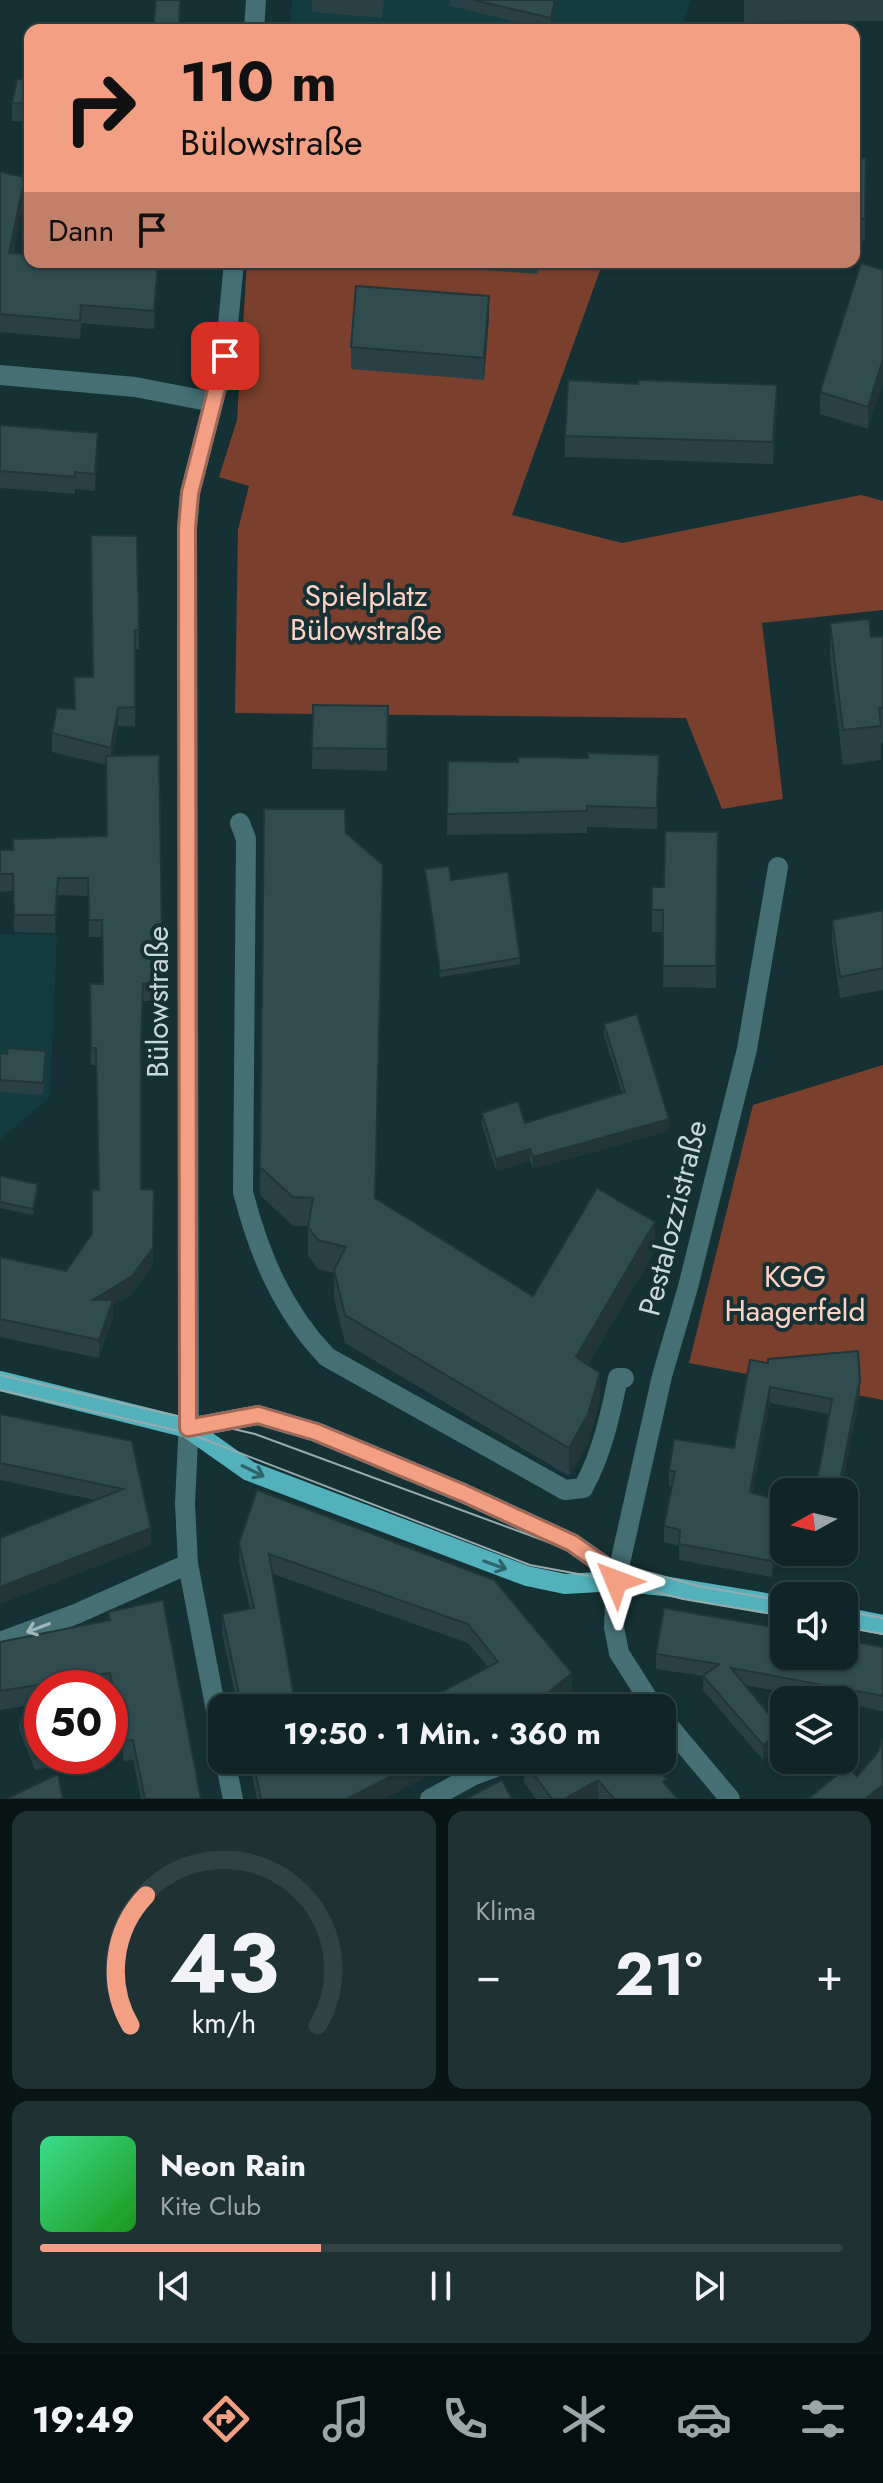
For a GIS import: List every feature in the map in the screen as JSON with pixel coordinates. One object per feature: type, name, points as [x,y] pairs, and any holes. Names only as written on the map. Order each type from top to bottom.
[{"type":"main road","points":[[0,1381],[188,1428],[249,1471],[505,1569],[565,1584],[616,1581],[770,1604]]},
{"type":"main road","points":[[188,1428],[258,1415],[316,1432],[463,1493],[572,1543],[602,1564],[616,1581]]},
{"type":"main road","points":[[858,1620],[883,1625]]},
{"type":"street","points":[[254,24],[256,0]]},
{"type":"street","name":"Bülowstraße","points":[[213,1694],[188,1564],[185,1504],[188,1428],[187,528],[190,493],[225,356],[233,268]]},
{"type":"street","points":[[0,375],[135,387],[213,402]]},
{"type":"street","points":[[240,823],[246,839],[243,1192],[253,1232],[271,1276],[300,1328],[327,1357],[565,1490],[583,1488],[593,1470],[608,1427],[618,1378],[624,1378]]},
{"type":"street","name":"Pestalozzistraße","points":[[638,1694],[619,1653],[614,1627],[616,1581],[662,1376],[747,1049],[778,867]]},
{"type":"street","points":[[0,1642],[76,1614],[188,1564]]},
{"type":"street","points":[[676,1735],[730,1799]]},
{"type":"street","points":[[228,1774],[233,1799]]},
{"type":"street","points":[[430,1799],[477,1774]]},
{"type":"shaded area","points":[[292,0],[515,0],[511,20],[527,24],[290,24]]},
{"type":"shaded area","points":[[558,0],[691,0],[683,24],[552,24]]},
{"type":"shaded area","points":[[0,934],[57,935],[50,1097],[0,1140]]},
{"type":"green space","name":"Spielplatz Bülowstraße","points":[[247,268],[601,268],[512,515],[622,543],[861,495],[883,501],[883,610],[762,623],[783,799],[722,809],[686,718],[235,713],[238,530],[249,486],[219,477],[237,420]]},
{"type":"green space","name":"KGG Haagerfeld","points":[[883,1065],[883,1400],[689,1363],[753,1105]]},
{"type":"building","points":[[156,0],[180,0],[179,24],[154,24]]},
{"type":"building","points":[[474,0],[555,0],[551,18]]},
{"type":"building","points":[[17,79],[24,80],[24,104],[12,103]]},
{"type":"building","points":[[860,158],[866,158],[865,219],[860,219]]},
{"type":"building","points":[[0,172],[24,177],[9,253],[24,254],[24,268],[158,268],[154,311],[81,305],[80,321],[0,314]]},
{"type":"building","points":[[861,263],[883,270],[883,359],[868,407],[820,392]]},
{"type":"building","points":[[356,286],[489,296],[484,358],[351,347]]},
{"type":"building","points":[[568,380],[777,385],[773,442],[565,436]]},
{"type":"building","points":[[0,425],[98,433],[95,474],[75,472],[75,477],[0,471]]},
{"type":"building","points":[[91,535],[137,536],[139,630],[135,630],[135,707],[118,708],[111,748],[52,733],[57,708],[75,709],[74,677],[93,677]]},
{"type":"building","points":[[869,619],[871,637],[883,636],[881,726],[843,730],[830,623]]},
{"type":"building","points":[[313,705],[388,706],[387,749],[312,748]]},
{"type":"building","points":[[588,753],[659,755],[657,808],[587,806],[587,811],[447,814],[448,761],[518,762],[518,757],[588,758]]},
{"type":"building","points":[[159,755],[163,983],[143,984],[141,1047],[141,1189],[154,1190],[153,1248],[132,1276],[93,1300],[113,1300],[99,1340],[0,1319],[0,1257],[66,1271],[92,1234],[92,1189],[99,1190],[96,1048],[91,1048],[90,984],[103,984],[102,920],[89,920],[88,878],[58,878],[55,915],[14,915],[13,874],[0,874],[0,850],[13,850],[13,839],[107,836],[106,756]]},
{"type":"building","points":[[264,809],[345,809],[346,833],[383,865],[375,1198],[533,1296],[597,1188],[655,1222],[576,1357],[600,1373],[588,1414],[569,1448],[345,1315],[334,1270],[346,1247],[318,1240],[308,1227],[313,1198],[293,1197],[260,1167]]},
{"type":"building","points":[[665,831],[718,832],[716,966],[663,966],[663,910],[652,910],[652,887],[664,887]]},
{"type":"building","points":[[449,866],[451,880],[508,872],[520,958],[440,971],[425,869]]},
{"type":"building","points":[[883,910],[883,968],[840,977],[832,920]]},
{"type":"building","points":[[637,1014],[669,1119],[533,1157],[530,1149],[496,1159],[482,1113],[518,1101],[525,1123],[625,1092],[604,1024]]},
{"type":"building","points":[[8,1048],[46,1051],[43,1083],[0,1080],[0,1053],[7,1054]]},
{"type":"building","points":[[0,1176],[38,1184],[33,1209],[0,1202]]},
{"type":"building","points":[[858,1351],[860,1380],[841,1478],[818,1478],[832,1399],[770,1387],[750,1492],[770,1498],[770,1561],[679,1544],[680,1530],[664,1526],[675,1471],[669,1471],[674,1439],[734,1448],[750,1360],[768,1363],[768,1359]]},
{"type":"building","points":[[0,1414],[132,1441],[151,1528],[0,1587],[0,1538],[123,1489],[0,1463]]},
{"type":"building","points":[[257,1490],[494,1580],[572,1673],[546,1694],[437,1694],[498,1662],[468,1624],[269,1554],[294,1694],[239,1694],[222,1614],[254,1608],[239,1543]]},
{"type":"building","points":[[163,1600],[201,1799],[145,1799],[133,1740],[128,1741],[128,1670],[24,1670],[24,1687],[0,1691],[0,1642],[110,1620],[108,1612]]},
{"type":"building","points":[[664,1608],[770,1627],[770,1670],[858,1670],[858,1643],[883,1647],[883,1696],[858,1691],[858,1686],[829,1686],[731,1668],[770,1715],[770,1739],[763,1745],[703,1676],[719,1664],[656,1654]]},
{"type":"building","points":[[882,1738],[883,1785],[865,1799],[808,1799],[838,1774],[855,1774],[857,1777],[878,1752]]},
{"type":"building","points":[[58,1774],[63,1799],[6,1799]]},
{"type":"building","points":[[256,1774],[395,1774],[347,1799],[261,1799]]},
{"type":"building","points":[[534,1774],[663,1774],[667,1779],[663,1782],[678,1799],[614,1799],[598,1780],[564,1799],[552,1799]]},
{"type":"building","points":[[502,1780],[512,1799],[466,1799]]},
{"type":"tram line","points":[[0,1375],[255,1434],[575,1552],[698,1586],[770,1599]]},
{"type":"tram line","points":[[0,1390],[188,1433],[530,1565],[616,1581],[683,1599],[770,1614]]},
{"type":"tram line","points":[[858,1614],[883,1618]]},
{"type":"tram line","points":[[858,1630],[883,1634]]},
{"type":"route","points":[[225,356],[190,493],[187,528],[188,1428],[258,1415],[316,1432],[463,1493],[572,1543],[602,1564],[616,1581]]}]
